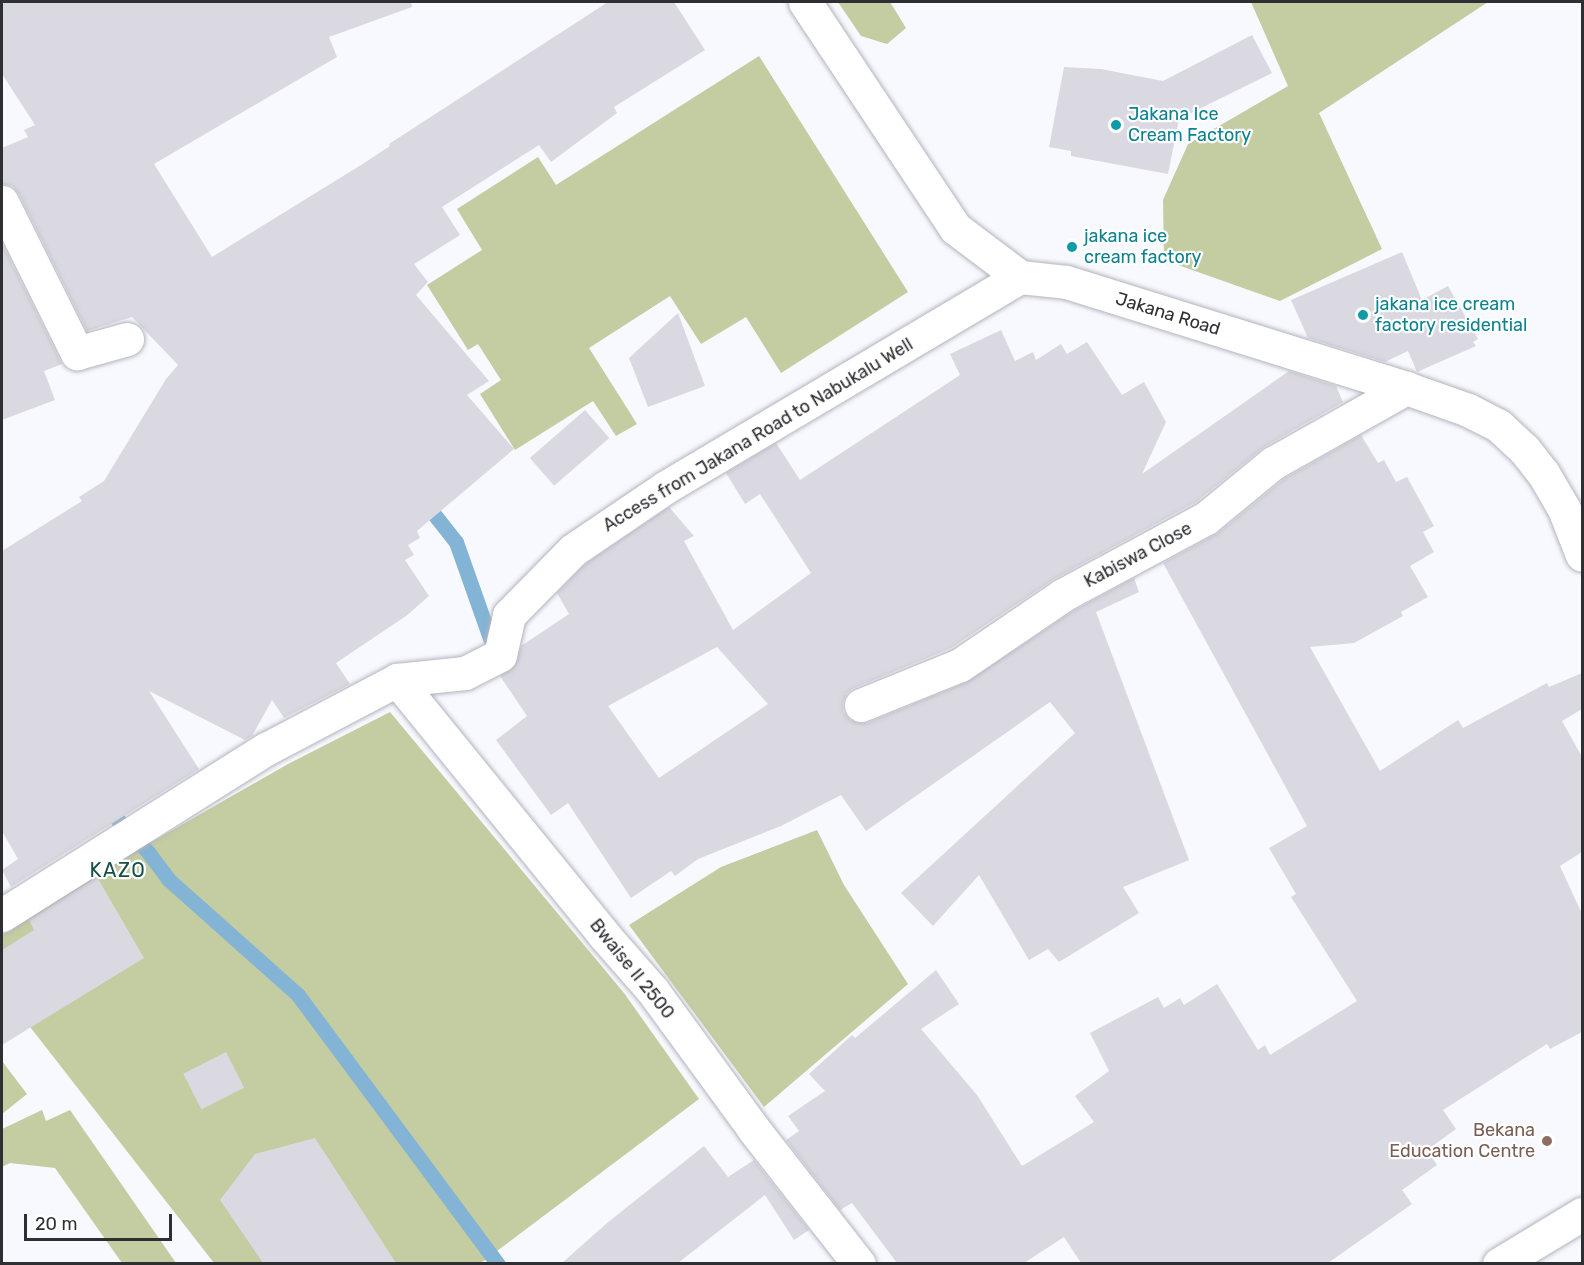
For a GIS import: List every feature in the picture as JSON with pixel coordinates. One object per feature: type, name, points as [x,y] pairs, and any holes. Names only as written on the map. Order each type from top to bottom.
[{"type":"street","points":[[806,2],[956,228],[1020,277]]},
{"type":"street","points":[[2,202],[77,353],[127,339]]},
{"type":"street","name":"Jakana Road","points":[[1020,277],[1066,282],[1406,388],[1467,410],[1499,426],[1524,449],[1543,473],[1573,503],[1582,555]]},
{"type":"street","name":"Access from Jakana Road to Nabukalu Well","points":[[2,915],[121,843],[267,749],[397,680],[465,673],[500,656],[509,615],[573,550],[666,487],[1020,277]]},
{"type":"street","name":"Kabiswa Close","points":[[861,705],[960,665],[1063,595],[1206,518],[1273,463],[1406,388]]},
{"type":"street","name":"Bwaise II 2500","points":[[397,680],[604,935],[653,991],[755,1131],[859,1263]]},
{"type":"street","points":[[1499,1263],[1582,1214]]},
{"type":"green space","points":[[838,2],[890,2],[906,28],[887,44],[861,36]]},
{"type":"green space","points":[[1251,2],[1488,2],[1319,113],[1382,249],[1280,301],[1164,260],[1163,200],[1188,144],[1288,86]]},
{"type":"green space","points":[[759,56],[908,292],[781,373],[746,317],[701,344],[670,296],[589,348],[637,424],[616,436],[593,401],[515,450],[480,394],[501,380],[478,344],[468,350],[427,285],[482,250],[457,209],[538,157],[556,185]]},
{"type":"green space","points":[[390,712],[624,993],[699,1099],[481,1263],[214,1263],[6,996],[2,985],[2,935],[122,859],[288,764]]},
{"type":"green space","points":[[817,830],[844,885],[908,984],[764,1107],[629,925],[721,867]]},
{"type":"green space","points":[[2,1061],[27,1094],[2,1114]]},
{"type":"green space","points":[[42,1110],[46,1121],[70,1110],[176,1263],[122,1263],[55,1168],[10,1163],[2,1167],[2,1129]]},
{"type":"building","points":[[2,2],[411,2],[412,7],[329,37],[337,57],[154,164],[212,257],[361,165],[390,146],[389,144],[608,2],[674,2],[705,50],[614,107],[617,113],[551,162],[539,145],[442,207],[460,235],[414,264],[428,282],[416,295],[489,381],[467,395],[514,449],[417,531],[420,538],[408,545],[414,555],[405,560],[429,596],[406,616],[336,663],[350,684],[284,718],[272,700],[252,736],[245,740],[149,691],[199,769],[11,887],[2,870],[18,859],[2,831],[2,551],[82,501],[79,497],[104,481],[166,379],[178,365],[132,317],[87,331],[19,194],[12,186],[2,184],[2,148],[28,137],[24,130],[35,125],[2,74]]},
{"type":"building","name":"Jakana Ice Cream Factory","points":[[1252,35],[1272,73],[1179,119],[1168,174],[1071,156],[1071,151],[1049,147],[1064,67],[1101,69],[1163,81]]},
{"type":"building","points":[[2,243],[62,364],[44,371],[55,400],[2,420]]},
{"type":"building","name":"jakana ice cream factory residential","points":[[1402,252],[1422,300],[1448,286],[1478,339],[1473,342],[1476,346],[1417,372],[1408,351],[1385,362],[1308,338],[1291,300]]},
{"type":"building","points":[[678,313],[705,386],[648,407],[629,358]]},
{"type":"building","points":[[1001,330],[1015,361],[1033,352],[1036,360],[1061,344],[1067,354],[1087,342],[1122,395],[1144,382],[1166,422],[1142,474],[1289,371],[1336,386],[1343,402],[1264,447],[1196,502],[1054,579],[951,648],[854,688],[847,693],[843,702],[843,711],[849,719],[858,723],[867,723],[967,682],[1073,611],[1134,578],[1139,592],[1096,612],[1189,860],[1123,887],[1139,913],[1059,962],[1048,949],[1029,960],[979,875],[933,926],[901,893],[1075,733],[1050,702],[866,831],[841,795],[781,826],[698,859],[675,876],[671,871],[631,898],[568,803],[551,815],[496,740],[527,716],[500,676],[515,666],[521,646],[569,614],[557,593],[585,564],[669,507],[694,536],[684,541],[733,630],[811,573],[760,494],[745,504],[726,473],[776,443],[800,480],[960,375],[950,354]],"holes":[[[717,647],[768,704],[659,778],[608,706]]]},
{"type":"building","points":[[585,410],[609,438],[554,486],[530,458]]},
{"type":"building","points":[[1361,435],[1378,463],[1384,460],[1396,482],[1407,477],[1434,526],[1423,532],[1434,552],[1410,566],[1428,597],[1401,612],[1403,616],[1354,643],[1310,647],[1380,771],[1458,720],[1463,728],[1547,683],[1549,687],[1582,673],[1582,709],[1562,721],[1582,757],[1582,852],[1560,866],[1582,914],[1582,1032],[1550,1049],[1547,1044],[1443,1110],[1456,1129],[1427,1150],[1437,1165],[1402,1190],[1412,1204],[1328,1263],[1081,1263],[1064,1237],[1024,1263],[897,1263],[852,1203],[840,1210],[786,1140],[799,1131],[788,1116],[825,1091],[809,1074],[852,1035],[855,1038],[936,970],[959,1004],[921,1029],[977,1095],[1022,1166],[1094,1122],[1075,1096],[1109,1071],[1090,1033],[1158,997],[1164,1008],[1180,998],[1184,1005],[1217,984],[1258,1050],[1265,1045],[1270,1055],[1357,1001],[1291,897],[1296,894],[1269,848],[1307,826],[1163,563],[1218,533],[1284,479]]},
{"type":"building","points":[[97,877],[144,958],[2,1045],[2,950],[34,930],[29,920]]},
{"type":"building","points":[[226,1052],[244,1088],[201,1109],[183,1074]]},
{"type":"building","points":[[315,1138],[396,1263],[263,1263],[220,1200],[255,1154]]},
{"type":"building","points":[[704,1146],[728,1177],[754,1160],[809,1230],[794,1240],[765,1195],[678,1263],[562,1263],[607,1223]]},
{"type":"waterway","points":[[422,499],[456,542],[490,638]]},
{"type":"waterway","points":[[105,806],[148,852],[168,879],[298,995],[498,1264]]},
{"type":"place","name":"Jakana Ice Cream Factory","points":[[1116,125]]},
{"type":"place","name":"jakana ice cream factory","points":[[1072,247]]},
{"type":"place","name":"jakana ice cream factory residential","points":[[1363,315]]},
{"type":"place","name":"Bekana Education Centre","points":[[1547,1141]]},
{"type":"district","name":"KAZO","points":[[118,870]]}]
